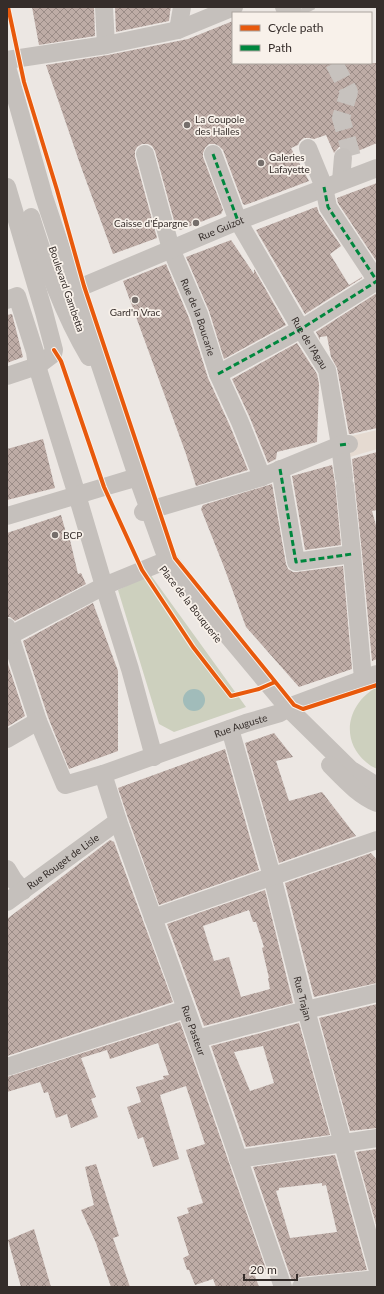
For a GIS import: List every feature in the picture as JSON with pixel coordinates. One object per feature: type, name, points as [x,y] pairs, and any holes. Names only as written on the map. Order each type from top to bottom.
[{"type":"street","points":[[104,7],[106,45]]},
{"type":"street","points":[[178,30],[182,7]]},
{"type":"street","points":[[7,60],[106,45],[178,30],[234,7]]},
{"type":"street","points":[[7,67],[71,291],[135,479],[7,516]]},
{"type":"street","name":"Boulevard Gambetta","points":[[8,110],[71,291],[95,368],[135,479]]},
{"type":"street","points":[[308,148],[332,184]]},
{"type":"street","name":"Rue de la Boucarie","points":[[144,154],[171,249],[199,314],[218,374],[240,422],[262,477]]},
{"type":"street","name":"Rue de l'Agau","points":[[213,154],[238,221],[301,329],[327,370],[344,444],[344,482],[352,554],[370,677]]},
{"type":"street","points":[[218,374],[301,329],[377,281],[328,207],[332,184],[343,157]]},
{"type":"street","name":"Rue Guizot","points":[[71,291],[238,221],[377,168]]},
{"type":"street","points":[[7,188],[10,210],[44,312],[54,350],[53,354],[38,366],[7,376]]},
{"type":"street","points":[[31,217],[46,264],[74,332],[95,368]]},
{"type":"street","points":[[12,298],[35,352],[130,669],[154,757]]},
{"type":"street","points":[[344,444],[262,477],[146,511],[170,561],[284,711],[355,790],[367,799],[377,803]]},
{"type":"street","points":[[280,469],[296,562],[352,554]]},
{"type":"street","name":"Place de la Bouquerie","points":[[135,479],[146,511],[160,563],[233,658],[284,711]]},
{"type":"street","points":[[7,739],[38,721],[8,633],[104,586],[160,563]]},
{"type":"street","name":"Rue Auguste","points":[[38,721],[65,785],[154,757],[284,711],[294,705],[370,677]]},
{"type":"street","points":[[284,711],[350,769],[377,786]]},
{"type":"street","name":"Rue Trajan","points":[[230,729],[272,876],[306,1010],[377,1268]]},
{"type":"street","name":"Rue Pasteur","points":[[103,774],[118,821],[197,1039],[283,1287]]},
{"type":"street","name":"Rue Rouget de Lisle","points":[[7,902],[118,821]]},
{"type":"street","points":[[154,918],[377,840]]},
{"type":"street","points":[[7,869],[23,891]]},
{"type":"street","points":[[197,1039],[377,993]]},
{"type":"street","points":[[7,1067],[186,1008]]},
{"type":"street","points":[[238,1159],[377,1138]]},
{"type":"street","points":[[301,1287],[377,1279]]},
{"type":"green space","points":[[150,574],[246,707],[174,732],[159,724],[118,590]]},
{"type":"green space","points":[[377,687],[377,769],[367,763],[352,743],[350,722],[359,702]]},
{"type":"shaded area","points":[[377,385],[377,430],[360,395]]},
{"type":"shaded area","points":[[377,430],[377,449],[350,457],[347,437]]},
{"type":"water","points":[[194,689],[202,692],[205,700],[202,708],[194,711],[186,708],[183,700],[186,692]]},
{"type":"building","points":[[32,7],[94,7],[95,36],[39,45]]},
{"type":"building","points":[[115,7],[171,7],[169,21],[116,32]]},
{"type":"building","name":"La Coupole des Halles","points":[[232,21],[232,64],[377,63],[377,143],[353,153],[349,148],[339,147],[334,153],[326,135],[314,139],[304,138],[298,145],[291,148],[309,181],[245,205],[243,204],[223,150],[215,144],[209,144],[205,148],[203,157],[223,210],[221,214],[180,230],[175,224],[155,151],[152,146],[142,144],[137,147],[135,157],[157,238],[113,254],[46,65],[108,55],[188,39]]},
{"type":"building","points":[[377,183],[377,262],[338,203],[337,198]]},
{"type":"building","points":[[316,207],[341,246],[330,254],[349,285],[362,278],[305,314],[256,230]]},
{"type":"building","points":[[231,240],[254,274],[254,269],[286,325],[224,359],[209,311],[186,257]]},
{"type":"building","points":[[166,264],[189,318],[208,378],[248,470],[196,486],[186,454],[123,281]]},
{"type":"building","points":[[377,293],[377,428],[349,434],[337,368],[331,357],[327,336],[320,337],[320,340],[316,332]]},
{"type":"building","points":[[12,314],[23,357],[7,363],[7,315]]},
{"type":"building","points":[[297,343],[317,374],[319,384],[317,442],[277,452],[276,459],[268,463],[232,379]]},
{"type":"building","points":[[43,439],[55,488],[7,500],[7,449]]},
{"type":"building","points":[[377,452],[377,510],[372,511],[377,529],[377,659],[372,661],[352,459]]},
{"type":"building","points":[[332,465],[341,545],[305,550],[292,476]]},
{"type":"building","points":[[272,484],[288,569],[293,572],[297,572],[343,566],[352,669],[299,687],[246,627],[201,509],[203,505]]},
{"type":"building","points":[[61,515],[68,540],[70,540],[78,574],[81,573],[86,584],[15,621],[10,617],[7,617],[7,533]]},
{"type":"building","points":[[93,603],[118,671],[118,751],[69,769],[48,717],[23,641]]},
{"type":"building","points":[[7,661],[25,716],[7,727]]},
{"type":"building","points":[[274,733],[293,757],[276,761],[289,801],[322,792],[356,836],[279,863],[245,743]]},
{"type":"building","points":[[225,749],[259,870],[159,905],[118,788]]},
{"type":"building","points":[[110,840],[114,842],[173,1002],[7,1056],[7,919]]},
{"type":"building","points":[[371,853],[377,860],[377,983],[314,997],[285,883]]},
{"type":"building","points":[[265,890],[293,1003],[204,1026],[167,924]],"holes":[[[249,910],[253,922],[256,922],[264,947],[262,948],[270,989],[241,997],[229,957],[214,961],[203,926]]]},
{"type":"building","points":[[377,1004],[377,1128],[350,1131],[319,1018]]},
{"type":"building","points":[[180,1022],[266,1269],[254,1273],[259,1287],[216,1287],[213,1279],[195,1285],[189,1270],[187,1270],[183,1258],[189,1255],[177,1217],[189,1213],[187,1208],[203,1203],[186,1150],[205,1144],[186,1086],[160,1095],[179,1159],[153,1167],[143,1137],[138,1139],[127,1107],[141,1102],[136,1087],[164,1079],[163,1076],[169,1075],[158,1043],[110,1059],[107,1050],[81,1058],[96,1097],[91,1099],[98,1117],[71,1128],[67,1114],[56,1118],[48,1092],[44,1093],[40,1082],[7,1092],[7,1077]]},
{"type":"building","points":[[299,1023],[330,1135],[246,1147],[211,1046]],"holes":[[[263,1046],[274,1083],[250,1091],[234,1052]]]},
{"type":"building","points":[[377,1149],[377,1228],[356,1152]]},
{"type":"building","points":[[335,1155],[367,1270],[300,1277],[292,1281],[253,1167]],"holes":[[[322,1183],[322,1186],[326,1185],[337,1232],[290,1238],[276,1191],[279,1190],[279,1188]]]},
{"type":"building","points":[[96,1164],[119,1236],[113,1238],[130,1287],[111,1287],[96,1243],[81,1210],[94,1205],[85,1167]]},
{"type":"building","points":[[34,1229],[51,1287],[21,1287],[8,1240]]},
{"type":"tunnel","points":[[304,7],[306,12]]},
{"type":"tunnel","points":[[335,64],[349,92],[341,118],[352,157],[342,164]]},
{"type":"marked path","points":[[213,154],[238,221]]},
{"type":"marked path","points":[[218,374],[301,329],[377,281],[328,207],[324,187]]},
{"type":"marked path","points":[[340,445],[349,444]]},
{"type":"marked path","points":[[280,469],[296,562],[352,554]]},
{"type":"cycle path","points":[[8,7],[24,82],[84,286],[175,558],[294,705],[303,709],[377,685]]},
{"type":"cycle path","points":[[54,350],[61,361],[104,487],[142,570],[193,647],[231,696],[259,689],[275,682]]},
{"type":"place","name":"La Coupole des Halles","points":[[187,125]]},
{"type":"place","name":"Galeries Lafayette","points":[[261,163]]},
{"type":"place","name":"Caisse d'Épargne","points":[[196,223]]},
{"type":"place","name":"Gard'n Vrac","points":[[135,300]]},
{"type":"place","name":"BCP","points":[[55,535]]}]
